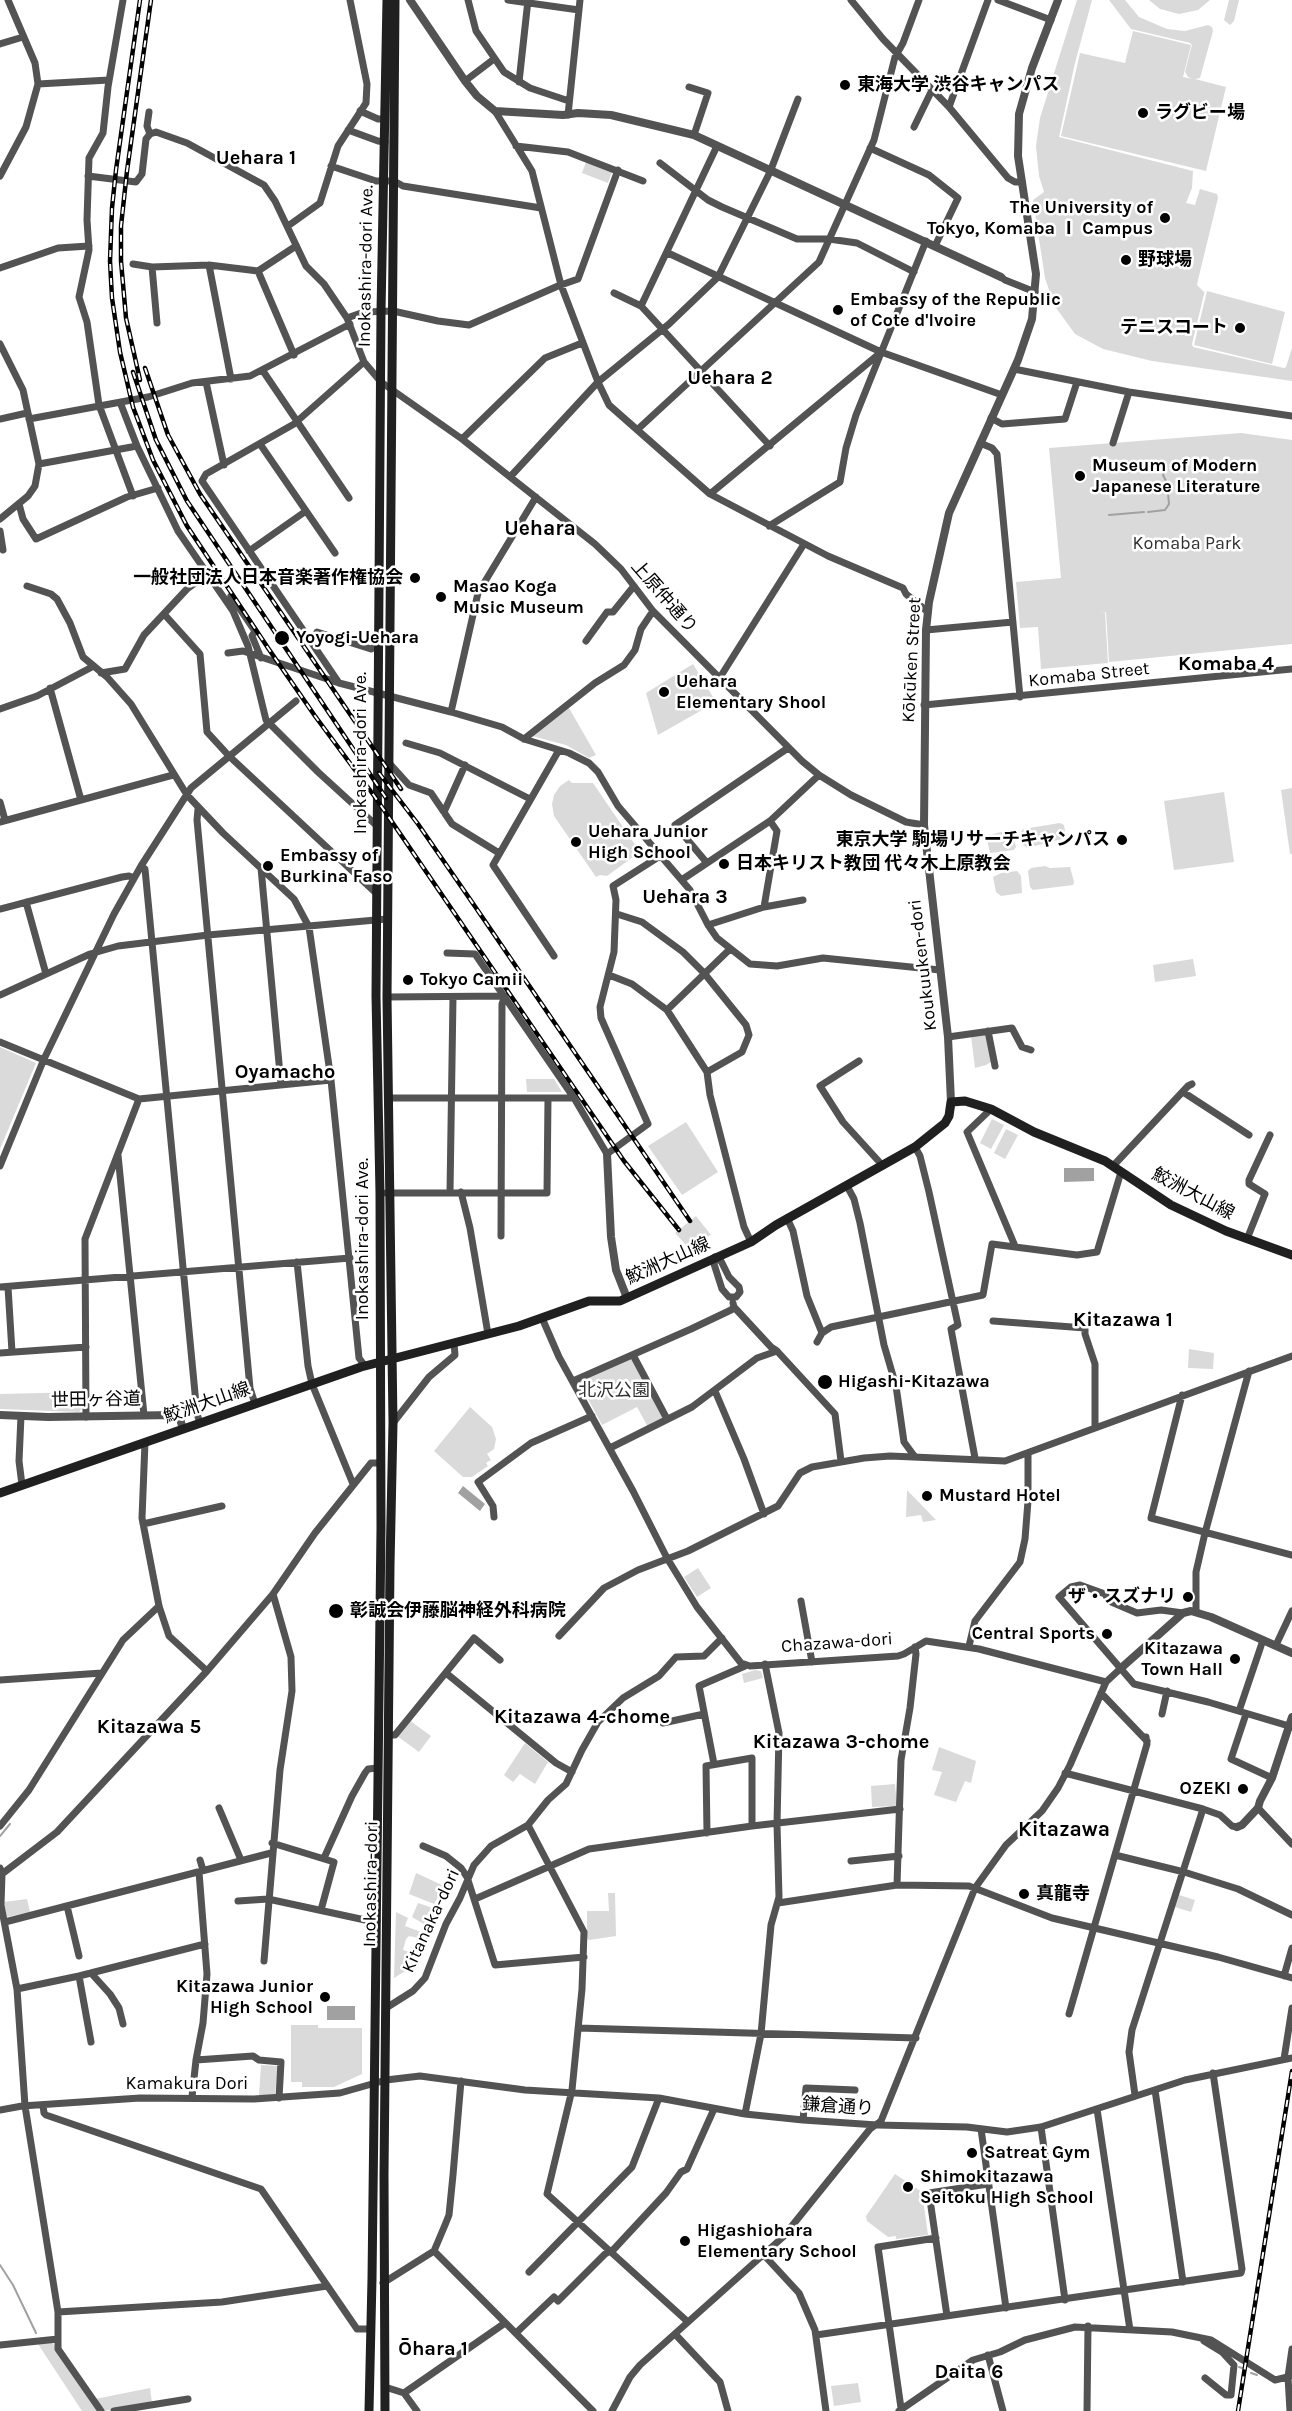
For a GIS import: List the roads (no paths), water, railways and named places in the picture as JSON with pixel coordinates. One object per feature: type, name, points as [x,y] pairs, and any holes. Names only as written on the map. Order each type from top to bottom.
[{"type":"main road","name":"Inokashira-dori Ave.","points":[[380,1361],[388,1098],[387,919],[393,311],[389,181],[385,142],[387,0]]},
{"type":"main road","name":"Inokashira-dori Ave.","points":[[393,1358],[385,1193],[377,920],[377,826],[381,311],[389,181],[395,0]]},
{"type":"main road","name":"鮫洲大山線","points":[[0,1493],[380,1361],[488,1334],[589,1301],[611,1302],[627,1298],[751,1242],[787,1218],[915,1147],[945,1123],[949,1116],[951,1102],[965,1101],[991,1109],[1034,1132],[1113,1166],[1159,1199],[1247,1239],[1292,1255]]},
{"type":"main road","name":"Inokashira-dori","points":[[385,2411],[383,2283],[393,1358]]},
{"type":"main road","name":"Inokashira-dori","points":[[369,2411],[377,1921],[380,1361]]},
{"type":"street","points":[[0,176],[26,127],[38,84],[35,63],[8,0]]},
{"type":"street","points":[[123,0],[109,80],[103,133],[89,158],[87,220],[89,246],[79,297],[87,322],[99,405],[133,496]]},
{"type":"street","points":[[288,226],[320,203],[338,146],[366,103],[367,84],[350,0]]},
{"type":"street","points":[[410,0],[465,81],[477,96],[495,111],[532,171],[561,285],[582,343],[609,405],[710,494],[804,544],[903,588],[906,594],[928,612]]},
{"type":"street","points":[[468,0],[473,25],[504,72],[544,94],[569,101]]},
{"type":"street","points":[[508,0],[579,10]]},
{"type":"street","points":[[568,114],[580,0]]},
{"type":"street","points":[[851,0],[897,54],[949,107],[1008,178],[1015,182],[1022,182]]},
{"type":"street","points":[[637,430],[819,262],[870,148],[897,54],[919,0]]},
{"type":"street","points":[[949,107],[988,0]]},
{"type":"street","points":[[998,0],[1050,20]]},
{"type":"street","points":[[1058,0],[1029,77],[1019,114],[1018,147],[1036,274],[1032,319],[1014,369],[1129,392],[1292,416]]},
{"type":"street","points":[[519,82],[528,1]]},
{"type":"street","points":[[0,44],[23,37]]},
{"type":"street","points":[[465,81],[494,59]]},
{"type":"street","points":[[38,84],[109,80]]},
{"type":"street","points":[[689,87],[708,93],[694,135]]},
{"type":"street","points":[[914,127],[932,90]]},
{"type":"street","points":[[510,477],[598,382],[662,329],[718,277],[770,172],[798,99]]},
{"type":"street","points":[[360,111],[385,119]]},
{"type":"street","points":[[495,111],[611,115],[694,135],[770,172],[1035,292]]},
{"type":"street","points":[[149,112],[147,126],[150,134]]},
{"type":"street","points":[[348,130],[385,142]]},
{"type":"street","points":[[88,176],[134,182],[139,180],[142,174],[146,139],[150,134],[156,132],[187,142],[264,185],[276,201],[306,266],[324,284],[349,321],[364,362],[297,421],[206,474],[203,484],[339,683]]},
{"type":"street","points":[[516,146],[567,152],[643,181]]},
{"type":"street","points":[[641,306],[717,146]]},
{"type":"street","points":[[870,148],[929,175],[958,198],[935,246]]},
{"type":"street","points":[[0,158],[10,160]]},
{"type":"street","points":[[660,163],[715,204],[797,239],[829,239],[857,243],[914,272]]},
{"type":"street","points":[[331,165],[376,181],[389,181],[403,186],[541,208]]},
{"type":"street","points":[[0,419],[148,397],[192,383],[231,379],[263,371],[294,355],[364,312],[393,311],[469,325],[578,279],[618,170]]},
{"type":"street","points":[[768,526],[840,482],[846,448],[856,415],[926,242]]},
{"type":"street","points":[[0,267],[58,248],[89,246]]},
{"type":"street","points":[[133,264],[152,267],[209,266],[258,271],[296,246]]},
{"type":"street","points":[[668,253],[881,352],[1002,395]]},
{"type":"street","points":[[209,266],[231,379]]},
{"type":"street","points":[[152,267],[157,323]]},
{"type":"street","points":[[258,271],[294,355]]},
{"type":"street","points":[[614,293],[641,306],[770,446]]},
{"type":"street","points":[[462,440],[545,358],[582,343]]},
{"type":"street","points":[[0,344],[20,381],[39,464],[35,486],[28,496],[0,519]]},
{"type":"street","points":[[710,494],[881,352]]},
{"type":"street","name":"上原仲通り","points":[[364,362],[391,390],[462,440],[595,544],[621,568],[652,611],[788,748],[819,775],[898,819],[911,824],[924,825]]},
{"type":"street","name":"Kōkūken Street","points":[[924,825],[924,705],[928,612],[949,513],[1014,369]]},
{"type":"street","points":[[263,371],[349,498]]},
{"type":"street","points":[[206,382],[224,465]]},
{"type":"street","points":[[991,418],[1002,424],[1065,419],[1077,382]]},
{"type":"street","points":[[1113,443],[1129,392]]},
{"type":"street","points":[[120,402],[137,446],[178,531],[234,611],[261,658]]},
{"type":"street","points":[[980,443],[992,448],[997,454],[1020,697]]},
{"type":"street","points":[[260,444],[335,553]]},
{"type":"street","points":[[39,464],[137,446]]},
{"type":"street","points":[[19,504],[23,519],[36,539],[133,496],[158,488]]},
{"type":"street","points":[[451,712],[478,592],[536,497]]},
{"type":"street","points":[[249,551],[306,511]]},
{"type":"street","points":[[0,531],[3,550]]},
{"type":"street","points":[[719,679],[804,544]]},
{"type":"street","points":[[101,673],[125,669],[144,635],[188,589],[209,573]]},
{"type":"street","points":[[27,586],[51,594],[57,599],[83,657],[101,673],[136,712],[173,776],[187,795],[198,809],[294,899],[309,927],[331,1080],[359,1358],[365,1366]]},
{"type":"street","points":[[586,641],[607,612],[613,612],[634,586]]},
{"type":"street","points":[[231,596],[255,631],[249,638],[250,654],[264,716],[377,826]]},
{"type":"street","points":[[524,739],[595,683],[624,665],[635,650],[641,629],[652,611]]},
{"type":"street","points":[[164,614],[200,654],[206,729],[230,756],[377,894]]},
{"type":"street","points":[[926,630],[1013,622]]},
{"type":"street","points":[[317,632],[371,649],[379,645]]},
{"type":"street","points":[[228,653],[243,651],[339,683],[502,727],[524,739],[559,750],[589,763],[598,772],[618,806],[660,856],[683,879],[717,938],[750,964],[777,966],[823,958],[940,970]]},
{"type":"street","points":[[0,709],[12,706],[92,667]]},
{"type":"street","name":"Komaba Street","points":[[924,705],[1292,669]]},
{"type":"street","points":[[50,688],[81,800]]},
{"type":"street","points":[[0,1166],[44,1059],[141,866],[196,784],[296,701]]},
{"type":"street","points":[[406,743],[440,753],[530,799]]},
{"type":"street","points":[[707,863],[675,825],[788,748]]},
{"type":"street","points":[[554,956],[493,865],[559,750]]},
{"type":"street","points":[[390,764],[409,785],[431,793],[452,824],[499,853]]},
{"type":"street","points":[[444,812],[465,765]]},
{"type":"street","points":[[683,879],[770,821],[819,775]]},
{"type":"street","points":[[0,802],[2,821],[173,776]]},
{"type":"street","points":[[198,809],[197,820],[250,1388],[255,1404]]},
{"type":"street","points":[[764,907],[777,831],[770,821]]},
{"type":"street","name":"Koukuuken-dori","points":[[924,825],[948,1037],[951,1102]]},
{"type":"street","points":[[607,1154],[648,1124],[602,1018],[600,1007],[614,952],[616,914],[613,886],[660,856]]},
{"type":"street","points":[[141,866],[145,869],[197,1414],[200,1423]]},
{"type":"street","points":[[261,868],[281,1085]]},
{"type":"street","points":[[0,909],[122,877],[134,878]]},
{"type":"street","points":[[708,925],[764,907],[803,900]]},
{"type":"street","points":[[26,902],[46,974]]},
{"type":"street","points":[[616,914],[636,919],[652,928],[683,952],[704,973],[746,1024],[749,1035],[742,1052],[707,1072]]},
{"type":"street","points":[[0,995],[96,952],[152,941],[387,919]]},
{"type":"street","points":[[667,1010],[730,949]]},
{"type":"street","points":[[447,953],[476,954],[574,1098],[607,1154],[609,1228],[616,1270],[627,1298]]},
{"type":"street","points":[[609,975],[632,984],[667,1010],[707,1072],[710,1095],[744,1227],[751,1242]]},
{"type":"street","points":[[387,997],[505,996]]},
{"type":"street","points":[[501,1236],[502,1004],[505,996]]},
{"type":"street","points":[[450,1192],[453,997]]},
{"type":"street","points":[[948,1037],[1014,1029],[1022,1047],[1030,1050]]},
{"type":"street","points":[[988,1031],[996,1065]]},
{"type":"street","points":[[0,1042],[139,1099],[331,1080]]},
{"type":"street","points":[[859,1061],[820,1086],[843,1122],[883,1166]]},
{"type":"street","points":[[1113,1166],[1192,1084]]},
{"type":"street","points":[[1183,1092],[1249,1135]]},
{"type":"street","points":[[388,1098],[574,1098]]},
{"type":"street","points":[[385,1193],[547,1192],[548,1098]]},
{"type":"street","points":[[87,1417],[85,1239],[139,1099]]},
{"type":"street","points":[[991,1109],[966,1132],[1015,1246]]},
{"type":"street","points":[[1247,1239],[1264,1194],[1249,1184],[1249,1180],[1270,1135]]},
{"type":"street","points":[[915,1147],[920,1156],[929,1192],[958,1325],[951,1329],[975,1458]]},
{"type":"street","points":[[117,1152],[144,1415]]},
{"type":"street","points":[[817,1342],[822,1333],[831,1327],[983,1295],[992,1244],[1077,1255],[1097,1252],[1121,1172]]},
{"type":"street","points":[[847,1186],[854,1199],[896,1386],[904,1442],[915,1457]]},
{"type":"street","points":[[461,1192],[470,1228],[488,1334]]},
{"type":"street","points":[[787,1218],[793,1231],[807,1296],[822,1333]]},
{"type":"street","points":[[715,1257],[721,1261],[729,1277],[740,1289],[739,1294],[733,1297],[727,1295],[719,1283],[714,1264],[715,1257]]},
{"type":"street","points":[[12,1353],[4,1287],[350,1258]]},
{"type":"street","points":[[297,1262],[312,1384],[353,1484]]},
{"type":"street","points":[[719,1283],[729,1277]]},
{"type":"street","points":[[733,1297],[734,1307],[835,1414],[841,1461]]},
{"type":"street","points":[[573,1381],[734,1307]]},
{"type":"street","points":[[542,1318],[547,1333],[667,1558],[698,1606],[737,1659],[745,1666]]},
{"type":"street","points":[[993,1321],[1085,1328],[1084,1334],[1095,1364],[1095,1427]]},
{"type":"street","points":[[393,1423],[429,1377],[455,1355],[454,1343]]},
{"type":"street","points":[[0,1353],[86,1347]]},
{"type":"street","points":[[610,1448],[692,1407],[757,1358],[777,1351]]},
{"type":"street","points":[[633,1355],[667,1419]]},
{"type":"street","points":[[559,1636],[604,1587],[615,1580],[688,1551],[778,1506],[800,1473],[825,1464],[890,1456],[1005,1461],[1292,1356]]},
{"type":"street","points":[[1196,1611],[1196,1572],[1249,1371]]},
{"type":"street","points":[[715,1391],[764,1514]]},
{"type":"street","points":[[1182,1395],[1151,1518],[1292,1555]]},
{"type":"street","name":"世田ヶ谷道","points":[[0,1414],[87,1417],[177,1416],[183,1429]]},
{"type":"street","points":[[21,1416],[19,1461],[22,1485]]},
{"type":"street","points":[[494,1517],[494,1506],[478,1482],[531,1443],[592,1416]]},
{"type":"street","points":[[145,1442],[143,1524],[159,1605],[169,1636],[207,1671]]},
{"type":"street","points":[[969,1646],[975,1621],[1020,1562],[1026,1529],[1028,1453]]},
{"type":"street","points":[[101,2411],[58,2349],[58,2312],[25,2106],[17,1989],[1,1905],[1,1871],[57,1832],[207,1671],[273,1594],[307,1544],[370,1463],[380,1463]]},
{"type":"street","points":[[143,1524],[222,1506]]},
{"type":"street","points":[[1291,1727],[1167,1691],[1134,1684],[1059,1597],[1071,1587],[1080,1585],[1105,1594],[1109,1601],[1137,1613],[1161,1610],[1183,1614],[1196,1611],[1292,1653]]},
{"type":"street","points":[[264,1961],[272,1842],[292,1691],[291,1658],[273,1594]]},
{"type":"street","points":[[801,1601],[812,1662]]},
{"type":"street","points":[[0,1826],[29,1790],[123,1640],[159,1605]]},
{"type":"street","points":[[1276,1646],[1292,1611]]},
{"type":"street","points":[[612,2411],[630,2377],[640,2365],[783,2237],[870,2129],[881,2121],[975,1888],[1006,1845],[1042,1811],[1065,1773],[1106,1682],[1183,1614]]},
{"type":"street","points":[[389,1735],[395,1735],[474,1638],[500,1660]]},
{"type":"street","name":"Kitanaka-dori","points":[[386,2008],[413,1991],[425,1978],[474,1865],[491,1846],[528,1825],[548,1800],[566,1784],[598,1722],[623,1698],[659,1676],[676,1657],[704,1656],[722,1638]]},
{"type":"street","points":[[1263,1640],[1231,1759],[1272,1778]]},
{"type":"street","name":"Chazawa-dori","points":[[704,1714],[699,1686],[745,1666],[898,1656],[926,1641],[969,1646],[1106,1682]]},
{"type":"street","points":[[897,1885],[901,1760],[910,1708],[915,1647]]},
{"type":"street","points":[[745,2114],[761,2034],[771,1925],[779,1897],[777,1824],[779,1733],[765,1664]]},
{"type":"street","points":[[0,1680],[102,1673]]},
{"type":"street","points":[[446,1673],[556,1763],[573,1770]]},
{"type":"street","points":[[1162,1714],[1167,1691]]},
{"type":"street","points":[[1069,2014],[1146,1739],[1101,1693]]},
{"type":"street","points":[[663,1723],[704,1714],[714,1764]]},
{"type":"street","points":[[1065,1773],[1203,1809],[1220,1815],[1232,1826],[1242,1826],[1258,1808],[1272,1778],[1291,1727],[1292,1717]]},
{"type":"street","points":[[707,1833],[706,1766],[752,1758],[752,1826]]},
{"type":"street","points":[[324,1858],[365,1773],[371,1768],[378,1768]]},
{"type":"street","points":[[219,1808],[241,1860]]},
{"type":"street","points":[[1258,1808],[1292,1844]]},
{"type":"street","points":[[476,1899],[589,1850],[752,1826],[900,1809]]},
{"type":"street","points":[[1135,2095],[1129,2041],[1203,1809]]},
{"type":"street","points":[[528,1825],[584,1932],[584,1957],[571,2094],[548,2194],[577,2223],[688,2322]]},
{"type":"street","points":[[272,1842],[334,1862],[321,1910]]},
{"type":"street","points":[[423,1846],[446,1856],[461,1868],[467,1877],[476,1899],[495,1965],[584,1957]]},
{"type":"street","points":[[5,1922],[271,1853]]},
{"type":"street","points":[[1115,1855],[1184,1872],[1238,1889],[1292,1915]]},
{"type":"street","points":[[851,1861],[899,1856]]},
{"type":"street","points":[[192,2097],[206,1999],[200,1860]]},
{"type":"street","points":[[778,1903],[897,1885],[969,1886],[1052,1918],[1218,1957],[1288,1977],[1292,1948]]},
{"type":"street","points":[[238,1901],[268,1899],[377,1921]]},
{"type":"street","points":[[67,1906],[79,1956]]},
{"type":"street","points":[[17,1989],[205,1944]]},
{"type":"street","points":[[91,1973],[119,2008],[123,2024]]},
{"type":"street","points":[[79,1976],[91,2043]]},
{"type":"street","points":[[1288,2059],[1292,2008]]},
{"type":"street","points":[[578,2028],[916,2038]]},
{"type":"street","points":[[196,2060],[254,2056],[259,2060],[281,2062],[279,2097]]},
{"type":"street","name":"鎌倉通り","points":[[374,2083],[420,2076],[571,2094],[659,2098],[745,2114],[803,2120],[877,2125],[966,2127],[1007,2132],[1041,2127],[1135,2095],[1214,2073],[1288,2059]]},
{"type":"street","points":[[816,2336],[1235,2274],[1242,2270],[1214,2073]]},
{"type":"street","points":[[383,2283],[434,2251],[449,2216],[461,2082]]},
{"type":"street","name":"Kamakura Dori","points":[[0,2110],[25,2106],[140,2098],[279,2097],[340,2093],[374,2083]]},
{"type":"street","points":[[803,2120],[807,2088],[855,2090]]},
{"type":"street","points":[[1155,2090],[1183,2282]]},
{"type":"street","points":[[530,2272],[632,2167],[659,2098]]},
{"type":"street","points":[[44,2105],[46,2115],[255,2185],[261,2189],[357,2329],[371,2330]]},
{"type":"street","points":[[516,2333],[554,2297],[558,2301],[666,2193],[681,2172],[687,2169],[714,2109]]},
{"type":"street","points":[[1098,2109],[1130,2330]]},
{"type":"street","points":[[1041,2127],[1065,2300]]},
{"type":"street","points":[[981,2129],[1006,2308]]},
{"type":"street","points":[[947,2316],[929,2193],[988,2184]]},
{"type":"street","points":[[936,2238],[878,2247],[900,2410],[973,2360],[1025,2340],[1075,2327],[1172,2332],[1215,2341],[1275,2380],[1290,2376]]},
{"type":"street","points":[[434,2251],[593,2411]]},
{"type":"street","points":[[763,2254],[799,2293],[816,2336],[826,2411]]},
{"type":"street","points":[[58,2312],[222,2302],[327,2286]]},
{"type":"street","points":[[404,2393],[505,2323]]},
{"type":"street","points":[[1087,2411],[1088,2326]]},
{"type":"street","points":[[675,2334],[720,2382],[728,2411]]},
{"type":"street","points":[[1199,2338],[1222,2352],[1234,2365],[1231,2395],[1226,2395],[1205,2378]]},
{"type":"street","points":[[0,2345],[58,2339]]},
{"type":"street","points":[[1290,2411],[1292,2349]]},
{"type":"street","points":[[988,2355],[1003,2411]]},
{"type":"street","points":[[385,2387],[404,2393],[417,2411]]},
{"type":"street","points":[[114,2411],[188,2399]]},
{"type":"waterway","points":[[1148,512],[1165,510],[1169,504],[1167,483],[1163,475],[1166,467]]},
{"type":"waterway","points":[[1109,515],[1144,512]]},
{"type":"waterway","points":[[0,1836],[10,1824]]},
{"type":"waterway","points":[[0,2265],[13,2285],[36,2333]]},
{"type":"waterway","points":[[1251,2373],[1257,2375]]},
{"type":"railway","points":[[140,0],[116,170],[110,261],[112,298],[120,352],[133,407],[153,460],[187,526],[268,648],[375,797],[624,1161],[679,1230]]},
{"type":"railway","points":[[140,380],[126,318],[121,261],[121,226],[151,0]]},
{"type":"railway","points":[[145,368],[168,435],[200,494],[401,789]]},
{"type":"railway","points":[[133,372],[156,440],[187,501],[386,798]]},
{"type":"railway","points":[[379,773],[418,824],[690,1221]]},
{"type":"railway","points":[[1238,2411],[1292,2071]]},
{"type":"place","name":"東海大学 渋谷キャンパス","points":[[845,85]]},
{"type":"place","name":"ラグビー場","points":[[1143,113]]},
{"type":"place","name":"The University of Tokyo, Komaba Ⅰ Campus","points":[[1165,218]]},
{"type":"place","name":"野球場","points":[[1126,260]]},
{"type":"place","name":"Embassy of the Republic of Cote d'Ivoire","points":[[838,310]]},
{"type":"place","name":"テニスコート","points":[[1240,328]]},
{"type":"place","name":"Museum of Modern Japanese Literature","points":[[1080,476]]},
{"type":"place","name":"一般社団法人日本音楽著作権協会","points":[[415,578]]},
{"type":"place","name":"Masao Koga Music Museum","points":[[441,597]]},
{"type":"place","name":"Yoyogi-Uehara","points":[[282,638]]},
{"type":"place","name":"Uehara Elementary Shool","points":[[664,692]]},
{"type":"place","name":"東京大学 駒場リサーチキャンパス","points":[[1122,840]]},
{"type":"place","name":"Uehara Junior High School","points":[[576,842]]},
{"type":"place","name":"日本キリスト教団 代々木上原教会","points":[[724,864]]},
{"type":"place","name":"Embassy of Burkina Faso","points":[[268,866]]},
{"type":"place","name":"Tokyo Camii","points":[[408,980]]},
{"type":"place","name":"Higashi-Kitazawa","points":[[825,1382]]},
{"type":"place","name":"Mustard Hotel","points":[[927,1496]]},
{"type":"place","name":"ザ・スズナリ","points":[[1188,1597]]},
{"type":"place","name":"彰誠会伊藤脳神経外科病院","points":[[336,1611]]},
{"type":"place","name":"Central Sports","points":[[1107,1634]]},
{"type":"place","name":"Kitazawa Town Hall","points":[[1235,1659]]},
{"type":"place","name":"OZEKI","points":[[1243,1789]]},
{"type":"place","name":"真龍寺","points":[[1024,1894]]},
{"type":"place","name":"Kitazawa Junior High School","points":[[325,1997]]},
{"type":"place","name":"Satreat Gym","points":[[972,2153]]},
{"type":"place","name":"Shimokitazawa Seitoku High School","points":[[908,2187]]},
{"type":"place","name":"Higashiohara Elementary School","points":[[685,2241]]},
{"type":"district","name":"Uehara 1","points":[[256,158]]},
{"type":"district","name":"Uehara 2","points":[[730,378]]},
{"type":"district","name":"Uehara","points":[[540,529]]},
{"type":"district","name":"Komaba 4","points":[[1226,664]]},
{"type":"district","name":"Uehara 3","points":[[685,897]]},
{"type":"district","name":"Oyamacho","points":[[285,1072]]},
{"type":"district","name":"Kitazawa 1","points":[[1123,1320]]},
{"type":"district","name":"Kitazawa 4-chome","points":[[582,1717]]},
{"type":"district","name":"Kitazawa 5","points":[[149,1727]]},
{"type":"district","name":"Kitazawa 3-chome","points":[[841,1742]]},
{"type":"district","name":"Kitazawa","points":[[1064,1830]]},
{"type":"district","name":"Ōhara 1","points":[[433,2349]]},
{"type":"district","name":"Daita 6","points":[[969,2372]]},
{"type":"park label","name":"Komaba Park","points":[[1187,544]]},
{"type":"park label","name":"北沢公園","points":[[614,1391]]}]
